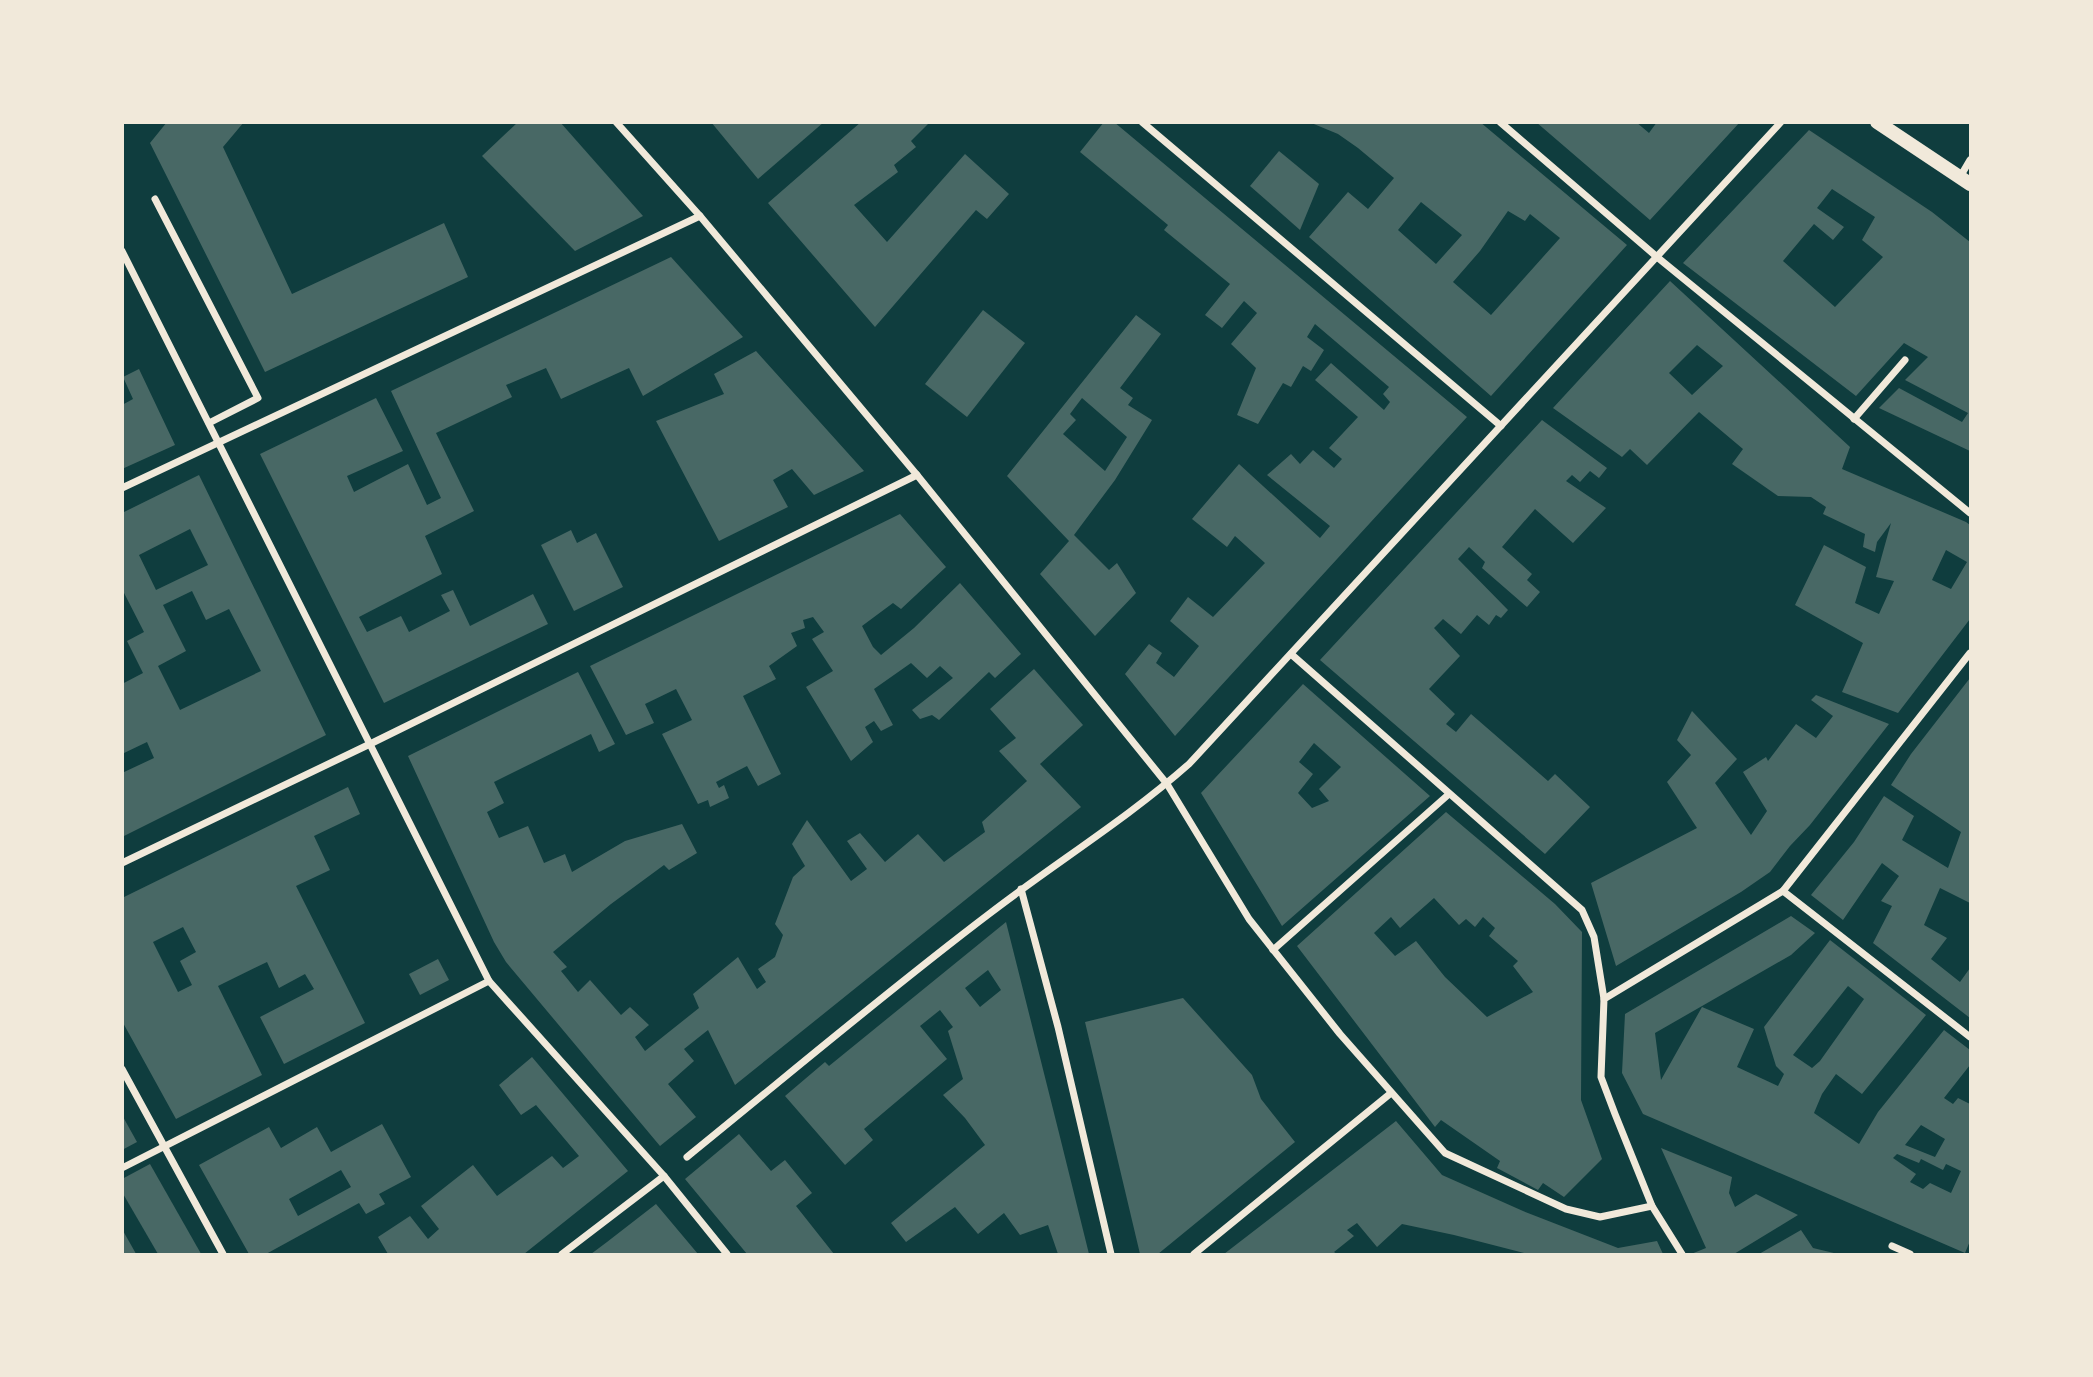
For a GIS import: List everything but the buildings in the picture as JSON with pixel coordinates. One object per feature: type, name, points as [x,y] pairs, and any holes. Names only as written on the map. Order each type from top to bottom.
[{"type":"main road","points":[[1877,122],[1965,181]]},
{"type":"street","points":[[616,122],[700,216],[917,475],[1167,784],[1249,919],[1340,1034],[1444,1153],[1566,1209],[1600,1217],[1652,1206]]},
{"type":"street","points":[[1142,122],[1501,426]]},
{"type":"street","points":[[1500,122],[1657,257],[1970,513]]},
{"type":"street","points":[[687,1157],[946,946],[1167,784],[1189,764],[1781,122]]},
{"type":"street","points":[[1965,181],[1970,160]]},
{"type":"street","points":[[155,199],[258,398],[209,423]]},
{"type":"street","points":[[122,488],[700,216]]},
{"type":"street","points":[[122,251],[489,981],[664,1176],[727,1255]]},
{"type":"street","points":[[1854,419],[1905,360]]},
{"type":"street","points":[[122,863],[917,475]]},
{"type":"street","points":[[1604,999],[1783,891],[1970,653]]},
{"type":"street","points":[[1291,654],[1582,910],[1594,937],[1604,999],[1601,1076],[1652,1206],[1682,1255]]},
{"type":"street","points":[[1273,950],[1449,794]]},
{"type":"street","points":[[1021,889],[1058,1027],[1111,1255]]},
{"type":"street","points":[[1783,891],[1970,1037]]},
{"type":"street","points":[[122,1168],[489,981]]},
{"type":"street","points":[[122,1069],[223,1255]]},
{"type":"street","points":[[1194,1255],[1391,1093]]},
{"type":"street","points":[[562,1255],[664,1176]]},
{"type":"street","points":[[1892,1246],[1910,1255]]}]
